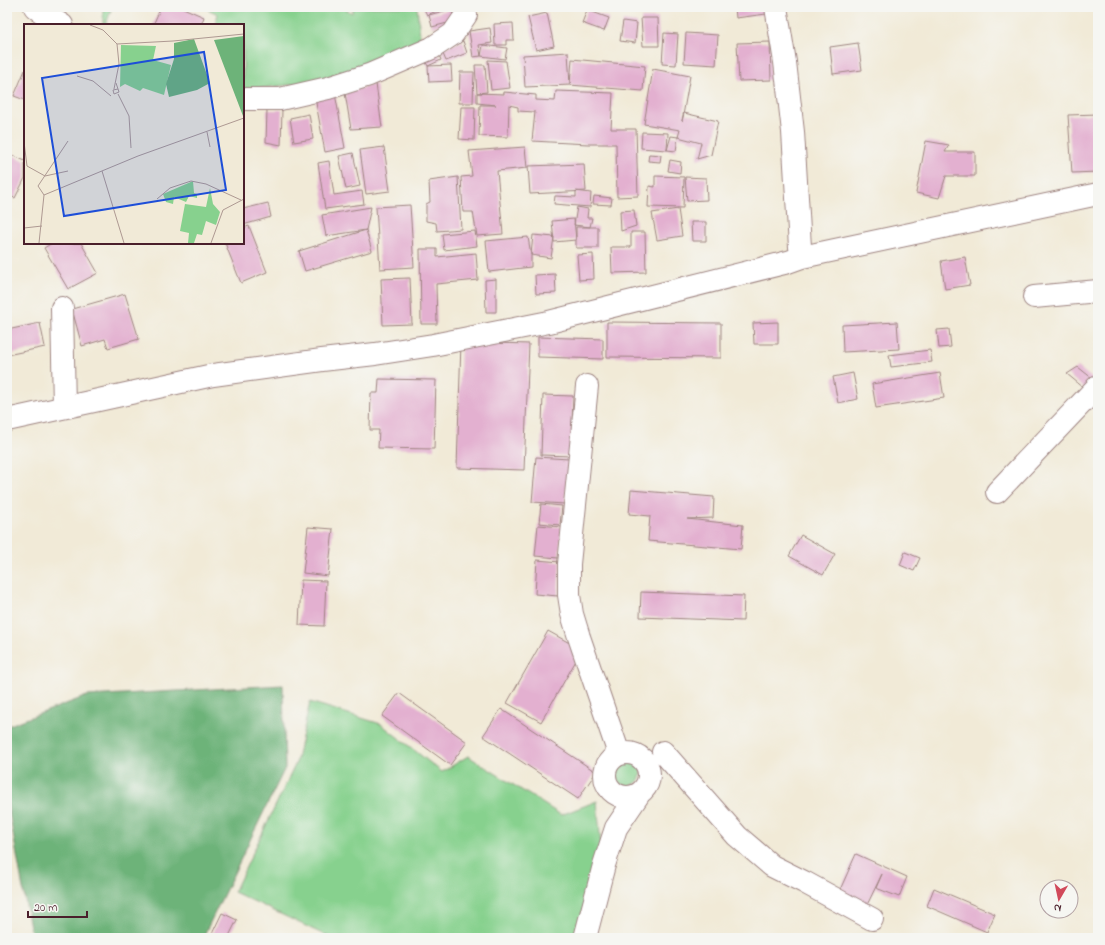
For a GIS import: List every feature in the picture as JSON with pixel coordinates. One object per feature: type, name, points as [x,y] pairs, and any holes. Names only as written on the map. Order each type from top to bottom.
[{"type":"street","points":[[35,7],[60,24]]},
{"type":"street","points":[[776,7],[785,62],[793,132],[800,247],[802,257]]},
{"type":"street","points":[[244,99],[280,99],[328,88],[369,75],[432,48],[453,34],[466,15]]},
{"type":"street","points":[[7,420],[213,375],[433,345],[548,322],[781,264],[802,257],[1098,194]]},
{"type":"street","points":[[1034,297],[1098,291]]},
{"type":"street","points":[[62,308],[64,407]]},
{"type":"street","points":[[587,386],[569,564],[569,596],[572,614],[579,637],[620,754]]},
{"type":"street","points":[[997,492],[1098,386]]},
{"type":"street","points":[[663,752],[737,836],[772,866],[872,919]]},
{"type":"street","points":[[585,938],[604,865],[616,828],[639,794],[648,784],[649,770],[641,758],[634,754],[620,754],[608,763],[605,770],[604,777],[610,791],[616,828]]},
{"type":"street","points":[[610,791],[624,798],[639,794]]},
{"type":"green space","points":[[103,7],[112,7],[106,24],[103,24]]},
{"type":"green space","points":[[203,7],[342,7],[352,13],[354,7],[417,7],[421,45],[316,82],[244,90],[244,24],[215,24],[218,14]]},
{"type":"green space","points":[[283,685],[285,768],[205,933],[204,938],[32,938],[7,801],[7,726],[87,696]]},
{"type":"green space","points":[[310,702],[381,724],[442,772],[468,756],[561,815],[597,801],[601,846],[575,938],[331,938],[234,892],[296,763]]},
{"type":"green space","points":[[628,760],[637,764],[641,773],[637,782],[628,786],[619,782],[615,773],[619,764]]},
{"type":"building","points":[[161,7],[181,7],[204,17],[201,24],[153,24]]},
{"type":"building","points":[[423,7],[446,7],[427,15]]},
{"type":"building","points":[[735,7],[765,7],[766,14],[736,18]]},
{"type":"building","points":[[451,9],[455,21],[432,27],[429,15]]},
{"type":"building","points":[[587,10],[609,18],[604,31],[582,23]]},
{"type":"building","points":[[547,13],[554,46],[536,50],[528,17]]},
{"type":"building","points":[[641,18],[658,18],[659,46],[643,46]]},
{"type":"building","points":[[623,21],[637,23],[635,43],[620,41]]},
{"type":"building","points":[[513,23],[514,40],[506,40],[506,45],[495,45],[494,24]]},
{"type":"building","points":[[490,28],[492,43],[479,45],[481,56],[473,57],[469,31]]},
{"type":"building","points":[[664,33],[678,34],[676,65],[662,64]]},
{"type":"building","points":[[686,33],[718,35],[716,65],[684,63]]},
{"type":"building","points":[[463,41],[467,53],[446,61],[441,49]]},
{"type":"building","points":[[770,42],[771,80],[739,81],[737,43]]},
{"type":"building","points":[[858,43],[862,70],[833,74],[830,47]]},
{"type":"building","points":[[483,45],[507,48],[505,59],[481,56]]},
{"type":"building","points":[[437,50],[441,60],[428,66],[423,57]]},
{"type":"building","points":[[568,52],[570,85],[525,87],[523,55]]},
{"type":"building","points":[[572,59],[645,66],[643,91],[570,85]]},
{"type":"building","points":[[488,60],[506,61],[510,88],[491,90]]},
{"type":"building","points":[[451,65],[452,81],[429,82],[428,66]]},
{"type":"building","points":[[475,65],[485,65],[487,92],[477,93]]},
{"type":"building","points":[[653,69],[690,76],[682,121],[684,113],[718,121],[711,155],[697,159],[701,143],[678,137],[680,130],[644,124]]},
{"type":"building","points":[[24,72],[24,100],[14,96]]},
{"type":"building","points":[[460,72],[474,72],[473,103],[459,103]]},
{"type":"building","points":[[376,84],[382,127],[351,129],[345,93]]},
{"type":"building","points":[[334,88],[345,148],[325,152],[314,92]]},
{"type":"building","points":[[556,91],[613,93],[611,129],[636,129],[638,196],[617,197],[616,144],[532,141],[535,112],[518,111],[518,107],[509,105],[508,137],[479,136],[480,105],[496,105],[477,103],[477,93],[504,94],[504,92],[536,95],[536,100],[555,101]]},
{"type":"building","points":[[461,107],[475,107],[474,140],[459,139]]},
{"type":"building","points":[[267,110],[282,110],[281,145],[266,142]]},
{"type":"building","points":[[309,114],[313,139],[294,142],[290,118]]},
{"type":"building","points":[[1098,114],[1098,172],[1072,173],[1068,115]]},
{"type":"building","points":[[642,132],[668,133],[667,150],[641,148]]},
{"type":"building","points":[[671,136],[678,137],[676,151],[667,150]]},
{"type":"building","points":[[926,141],[949,145],[945,152],[975,152],[975,176],[946,176],[939,198],[916,193]]},
{"type":"building","points":[[384,147],[390,191],[366,194],[360,150]]},
{"type":"building","points":[[525,147],[527,168],[497,171],[503,234],[477,236],[473,212],[463,212],[461,177],[472,176],[469,151]]},
{"type":"building","points":[[353,153],[360,186],[346,189],[339,156]]},
{"type":"building","points":[[649,154],[661,155],[660,162],[648,161]]},
{"type":"building","points":[[12,155],[24,161],[24,180],[15,198],[7,195],[7,165]]},
{"type":"building","points":[[670,160],[681,162],[680,173],[668,171]]},
{"type":"building","points":[[329,161],[334,195],[362,191],[364,204],[325,209],[318,163]]},
{"type":"building","points":[[584,164],[586,191],[530,194],[528,166]]},
{"type":"building","points":[[655,176],[684,177],[683,208],[648,207],[649,186],[655,187]]},
{"type":"building","points":[[458,177],[461,229],[437,231],[436,223],[426,221],[426,204],[430,202],[429,181]]},
{"type":"building","points":[[685,177],[706,178],[707,200],[687,201]]},
{"type":"building","points":[[576,191],[591,193],[590,207],[554,204],[555,196],[576,197]]},
{"type":"building","points":[[594,196],[612,198],[611,205],[593,204]]},
{"type":"building","points":[[268,203],[271,217],[244,225],[244,209]]},
{"type":"building","points":[[410,205],[414,267],[380,269],[376,207]]},
{"type":"building","points":[[371,207],[366,230],[326,236],[322,215]]},
{"type":"building","points":[[577,207],[588,209],[587,218],[592,218],[590,227],[574,225]]},
{"type":"building","points":[[678,209],[682,236],[657,240],[652,213]]},
{"type":"building","points":[[634,210],[636,226],[621,231],[620,211]]},
{"type":"building","points":[[574,219],[576,240],[554,242],[552,221]]},
{"type":"building","points":[[691,222],[706,222],[706,241],[692,241]]},
{"type":"building","points":[[249,226],[267,272],[241,283],[225,244],[244,244],[244,228]]},
{"type":"building","points":[[576,227],[598,227],[598,248],[576,248]]},
{"type":"building","points":[[366,230],[372,251],[305,271],[299,251]]},
{"type":"building","points":[[475,231],[477,246],[444,250],[442,234]]},
{"type":"building","points":[[631,232],[645,232],[646,272],[612,273],[611,247],[631,247]]},
{"type":"building","points":[[533,235],[554,237],[551,258],[531,255]]},
{"type":"building","points":[[528,237],[531,267],[489,272],[486,241]]},
{"type":"building","points":[[50,244],[82,244],[98,273],[68,289],[44,248]]},
{"type":"building","points":[[420,249],[437,249],[437,257],[476,253],[478,280],[436,284],[437,324],[421,324]]},
{"type":"building","points":[[593,254],[594,279],[579,280],[577,255]]},
{"type":"building","points":[[965,257],[970,285],[945,289],[941,261]]},
{"type":"building","points":[[555,274],[556,293],[536,294],[535,275]]},
{"type":"building","points":[[410,278],[412,324],[383,325],[381,279]]},
{"type":"building","points":[[496,279],[496,312],[486,312],[485,280]]},
{"type":"building","points":[[125,294],[139,339],[108,348],[105,339],[82,346],[72,309]]},
{"type":"building","points":[[607,322],[721,323],[721,358],[607,357]]},
{"type":"building","points":[[778,322],[778,344],[754,344],[753,323]]},
{"type":"building","points":[[897,322],[899,349],[843,352],[842,325]]},
{"type":"building","points":[[40,323],[45,347],[7,355],[7,330]]},
{"type":"building","points":[[949,329],[951,347],[939,348],[937,330]]},
{"type":"building","points":[[538,337],[603,339],[603,359],[538,357]]},
{"type":"building","points":[[461,342],[529,344],[524,470],[457,468]]},
{"type":"building","points":[[930,350],[932,362],[891,367],[889,355]]},
{"type":"building","points":[[1078,367],[1098,383],[1090,393],[1067,374]]},
{"type":"building","points":[[853,373],[858,399],[838,403],[833,377]]},
{"type":"building","points":[[940,373],[944,398],[876,408],[872,384]]},
{"type":"building","points":[[379,379],[436,380],[434,449],[378,448],[379,430],[370,430],[371,393],[378,393]]},
{"type":"building","points":[[543,395],[573,396],[571,456],[541,455]]},
{"type":"building","points":[[536,457],[569,459],[565,504],[532,502]]},
{"type":"building","points":[[631,490],[714,497],[713,518],[687,519],[743,525],[741,549],[648,541],[650,516],[629,514]]},
{"type":"building","points":[[541,504],[562,506],[560,525],[539,523]]},
{"type":"building","points":[[538,525],[562,527],[559,558],[535,556]]},
{"type":"building","points":[[308,527],[333,529],[328,576],[303,573]]},
{"type":"building","points":[[801,535],[835,554],[823,575],[789,556]]},
{"type":"building","points":[[905,552],[920,558],[914,571],[900,565]]},
{"type":"building","points":[[537,560],[560,562],[558,596],[535,594]]},
{"type":"building","points":[[301,580],[326,581],[324,626],[299,625]]},
{"type":"building","points":[[641,592],[744,596],[743,621],[640,617]]},
{"type":"building","points":[[548,631],[582,650],[541,722],[507,703]]},
{"type":"building","points":[[399,693],[467,742],[450,765],[382,716]]},
{"type":"building","points":[[501,709],[596,772],[578,799],[483,736]]},
{"type":"building","points":[[856,854],[907,877],[899,897],[876,888],[882,874],[867,905],[839,892]]},
{"type":"building","points":[[934,888],[995,914],[987,932],[927,906]]},
{"type":"building","points":[[222,913],[237,920],[228,938],[210,938]]}]
